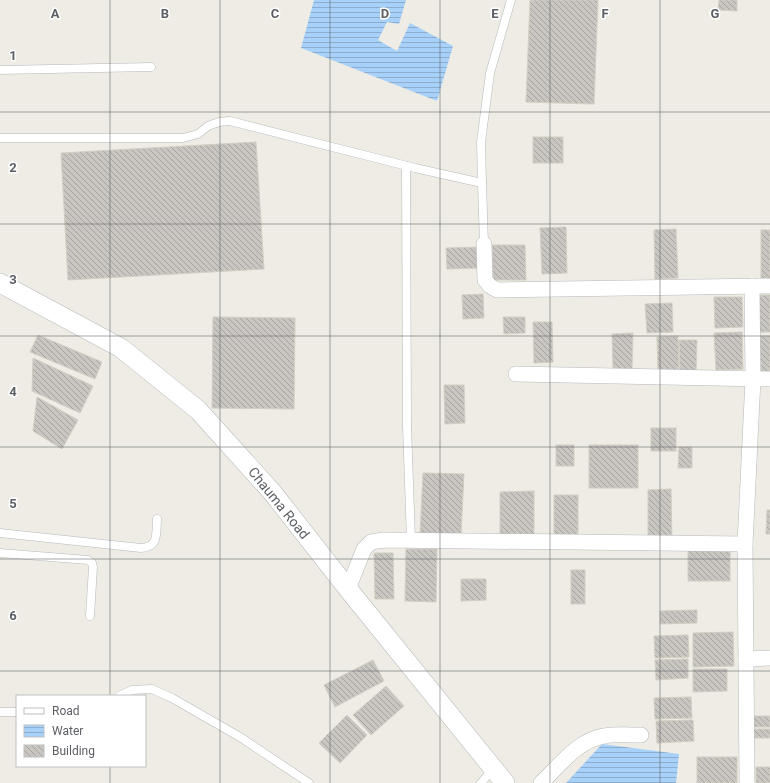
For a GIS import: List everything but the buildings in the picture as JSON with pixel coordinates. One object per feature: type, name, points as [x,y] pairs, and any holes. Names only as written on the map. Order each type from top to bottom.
[{"type":"street","points":[[484,244],[485,280],[490,286],[497,290],[770,286]]},
{"type":"street","name":"Chauma Road","points":[[0,283],[121,348],[198,410],[272,492],[493,778]]},
{"type":"street","points":[[747,783],[745,544],[753,379],[752,286]]},
{"type":"street","points":[[516,374],[770,379]]},
{"type":"street","points":[[348,589],[364,549],[371,542],[384,540],[745,544]]},
{"type":"street","points":[[746,658],[770,658]]},
{"type":"street","points":[[541,783],[574,751],[588,741],[604,736],[641,735]]},
{"type":"lane","points":[[484,244],[481,142],[490,74],[511,0]]},
{"type":"lane","points":[[0,70],[151,67]]},
{"type":"lane","points":[[0,138],[183,138],[198,134],[208,126],[219,122],[230,121],[406,166],[482,183]]},
{"type":"lane","points":[[406,166],[407,426],[411,540]]},
{"type":"lane","points":[[0,533],[148,548],[156,540],[157,519]]},
{"type":"lane","points":[[0,553],[88,560],[92,563],[93,567],[90,616]]},
{"type":"lane","points":[[121,695],[132,690],[152,689],[172,698],[240,737],[309,783]]},
{"type":"lane","points":[[0,712],[16,712]]},
{"type":"water","points":[[314,0],[406,0],[399,24],[387,22],[378,40],[397,51],[410,23],[453,46],[437,101],[301,48]]},
{"type":"water","points":[[602,744],[679,754],[676,783],[566,783]]}]
